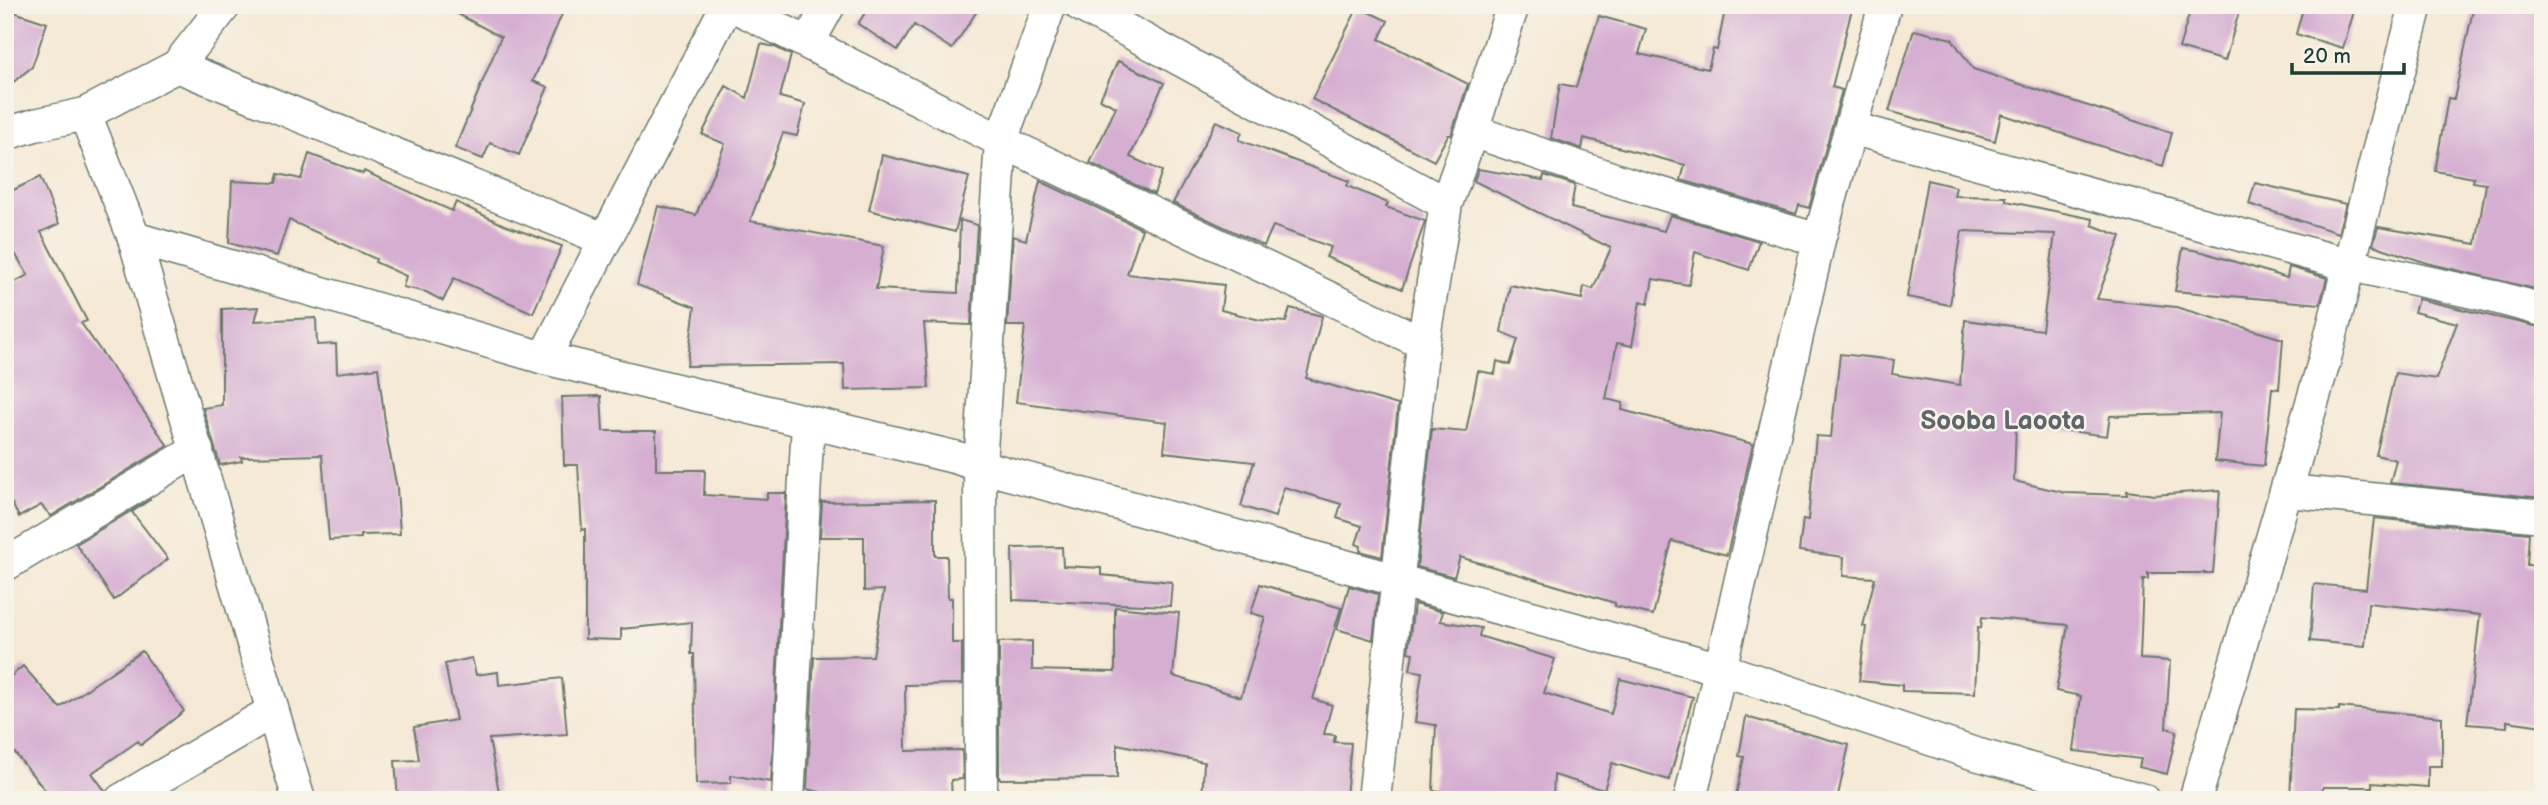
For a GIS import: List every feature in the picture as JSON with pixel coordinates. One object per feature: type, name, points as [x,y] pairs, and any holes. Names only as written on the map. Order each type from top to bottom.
[{"type":"street","points":[[5,134],[85,114],[177,66],[225,5]]},
{"type":"street","points":[[544,358],[604,239],[730,5],[1001,141],[1423,344]]},
{"type":"street","points":[[808,43],[829,5]]},
{"type":"street","points":[[981,800],[980,466],[1001,141],[1050,5]]},
{"type":"street","points":[[1080,5],[1446,204]]},
{"type":"street","points":[[1374,800],[1423,344],[1446,204],[1513,5]]},
{"type":"street","points":[[1690,800],[1819,240],[1885,5]]},
{"type":"street","points":[[2195,800],[2288,491],[2350,265],[2416,5]]},
{"type":"street","points":[[177,66],[604,239]]},
{"type":"street","points":[[85,114],[134,238],[299,800]]},
{"type":"street","points":[[1851,128],[2350,265],[2543,310]]},
{"type":"street","points":[[1472,131],[1629,184],[1819,240]]},
{"type":"street","points":[[134,238],[544,358],[958,458],[1721,669],[1972,753],[2143,800]]},
{"type":"street","points":[[788,800],[808,422]]},
{"type":"street","points":[[5,565],[197,450]]},
{"type":"street","points":[[2288,491],[2543,516]]},
{"type":"street","points":[[121,800],[273,710]]},
{"type":"building","points":[[441,5],[566,5],[533,81],[548,87],[519,155],[490,143],[483,159],[455,148],[501,37]]},
{"type":"building","points":[[870,5],[981,5],[952,49],[914,25],[898,50],[858,24]]},
{"type":"building","points":[[1726,5],[1853,5],[1832,87],[1842,90],[1809,208],[1799,205],[1796,214],[1681,180],[1685,165],[1584,138],[1582,149],[1551,138],[1560,84],[1576,87],[1599,16],[1646,29],[1639,54],[1708,69],[1713,49],[1717,50]]},
{"type":"building","points":[[2192,5],[2241,5],[2225,61],[2179,48]]},
{"type":"building","points":[[2304,5],[2356,5],[2343,48],[2296,34]]},
{"type":"building","points":[[2474,5],[2543,5],[2543,291],[2427,263],[2373,245],[2378,227],[2476,244],[2486,184],[2473,182],[2474,178],[2435,171],[2448,98],[2454,99]]},
{"type":"building","points":[[1358,7],[1388,21],[1379,39],[1468,84],[1451,135],[1448,135],[1434,161],[1312,99]]},
{"type":"building","points":[[5,9],[47,23],[32,67],[5,89]]},
{"type":"building","points":[[1914,30],[1952,39],[1973,69],[2172,133],[2163,166],[2001,114],[1995,141],[1889,111]]},
{"type":"building","points":[[761,44],[791,55],[780,97],[805,104],[797,136],[783,133],[750,221],[884,246],[876,289],[958,293],[960,220],[977,225],[971,325],[924,323],[929,388],[845,390],[844,364],[687,366],[695,307],[637,285],[658,206],[696,215],[725,144],[702,134],[726,86],[747,98]]},
{"type":"building","points":[[1118,61],[1164,83],[1130,157],[1162,171],[1154,194],[1090,163],[1116,107],[1100,99]]},
{"type":"building","points":[[1216,121],[1242,132],[1239,140],[1349,181],[1347,186],[1388,203],[1386,207],[1425,221],[1402,289],[1326,257],[1331,247],[1273,226],[1264,246],[1173,203]]},
{"type":"building","points":[[309,154],[363,174],[364,171],[452,211],[456,202],[504,225],[562,246],[533,313],[454,278],[443,301],[426,292],[403,287],[406,276],[375,262],[376,259],[289,220],[277,256],[229,243],[232,181],[276,183],[278,174],[301,179]]},
{"type":"building","points":[[882,155],[969,177],[955,232],[869,210]]},
{"type":"building","points":[[1478,169],[1543,180],[1544,175],[1575,185],[1571,208],[1664,231],[1670,215],[1759,241],[1749,270],[1695,252],[1689,285],[1653,279],[1648,304],[1640,302],[1632,346],[1617,343],[1606,399],[1623,403],[1622,410],[1753,444],[1727,555],[1672,541],[1653,615],[1615,606],[1615,603],[1460,557],[1454,577],[1417,567],[1432,429],[1466,432],[1478,371],[1495,374],[1497,361],[1510,365],[1518,339],[1501,332],[1510,285],[1582,299],[1584,286],[1593,289],[1611,248],[1474,181]]},
{"type":"building","points":[[40,177],[59,224],[41,232],[87,321],[81,323],[168,446],[51,516],[41,505],[19,517],[5,491],[5,287],[28,275],[5,237],[5,194]]},
{"type":"building","points":[[1927,180],[1956,187],[1954,196],[2006,197],[2006,201],[2093,219],[2092,225],[2121,236],[2097,299],[2176,307],[2283,339],[2279,389],[2272,388],[2264,466],[2215,461],[2220,413],[2110,416],[2107,436],[2016,424],[2014,481],[2066,493],[2127,495],[2127,491],[2154,495],[2220,490],[2213,573],[2148,573],[2148,579],[2143,579],[2140,659],[2170,661],[2166,728],[2177,731],[2167,774],[2139,767],[2141,759],[2074,751],[2081,696],[2056,691],[2068,625],[1982,617],[1981,628],[1978,627],[1975,693],[1902,691],[1902,685],[1859,681],[1866,627],[1863,626],[1875,578],[1843,576],[1844,557],[1799,551],[1803,519],[1808,520],[1816,436],[1831,437],[1840,354],[1894,360],[1892,374],[1960,385],[1965,320],[2042,330],[2055,234],[1962,231],[1950,305],[1907,297]]},
{"type":"building","points":[[1040,181],[1142,229],[1127,274],[1224,285],[1221,310],[1260,320],[1286,322],[1290,308],[1322,316],[1306,378],[1398,405],[1382,557],[1360,551],[1361,546],[1356,544],[1362,526],[1337,518],[1341,504],[1284,487],[1275,517],[1241,506],[1254,462],[1164,452],[1167,422],[1016,402],[1025,326],[1007,326],[1013,236],[1026,240]]},
{"type":"building","points":[[2255,183],[2346,204],[2338,233],[2249,204]]},
{"type":"building","points":[[2183,248],[2287,278],[2289,267],[2327,278],[2320,304],[2175,291]]},
{"type":"building","points":[[2418,299],[2543,328],[2543,498],[2390,483],[2396,460],[2376,455],[2395,373],[2436,379],[2457,323],[2414,312]]},
{"type":"building","points":[[259,307],[255,321],[316,318],[317,345],[336,344],[337,373],[378,368],[397,488],[400,534],[361,535],[361,538],[329,540],[322,455],[241,457],[242,461],[220,465],[203,408],[222,405],[222,309]]},
{"type":"building","points":[[601,396],[603,431],[656,431],[656,470],[705,470],[704,495],[767,499],[767,493],[786,493],[771,782],[731,775],[731,783],[696,784],[692,622],[621,629],[621,640],[585,639],[585,529],[582,530],[578,465],[564,465],[562,397]]},
{"type":"building","points":[[151,499],[132,512],[168,559],[114,600],[76,544]]},
{"type":"building","points":[[935,500],[935,556],[947,556],[948,598],[952,598],[952,643],[962,643],[962,684],[905,685],[906,751],[962,750],[963,779],[951,780],[952,800],[889,800],[889,795],[820,795],[820,792],[807,789],[814,657],[873,656],[884,590],[864,591],[864,537],[820,537],[822,502]]},
{"type":"building","points":[[2374,518],[2529,533],[2527,565],[2543,566],[2543,726],[2507,721],[2507,727],[2467,724],[2480,615],[2368,603],[2365,646],[2310,641],[2314,584],[2366,589]]},
{"type":"building","points":[[1062,547],[1063,566],[1101,568],[1101,575],[1172,582],[1170,606],[1013,600],[1012,548]]},
{"type":"building","points":[[1260,584],[1341,608],[1313,699],[1332,705],[1324,734],[1335,735],[1334,742],[1351,743],[1346,798],[1322,796],[1322,800],[1202,800],[1204,762],[1117,744],[1117,778],[999,779],[999,642],[1032,641],[1032,670],[1115,672],[1115,607],[1179,613],[1173,676],[1241,697],[1265,617],[1251,613]]},
{"type":"building","points":[[1349,586],[1378,594],[1373,640],[1337,629]]},
{"type":"building","points":[[1414,604],[1443,612],[1440,621],[1481,628],[1479,636],[1555,659],[1544,693],[1611,714],[1620,679],[1693,697],[1669,780],[1612,763],[1604,790],[1554,775],[1553,800],[1441,800],[1441,791],[1433,791],[1436,725],[1415,722],[1422,672],[1410,670],[1413,653],[1408,652]]},
{"type":"building","points":[[142,651],[184,711],[141,745],[138,741],[92,773],[105,791],[103,800],[53,800],[5,741],[5,681],[23,666],[60,708]]},
{"type":"building","points":[[472,658],[476,675],[498,672],[499,685],[562,678],[567,734],[489,739],[499,792],[476,797],[398,800],[395,761],[419,760],[414,727],[456,720],[445,664]]},
{"type":"building","points":[[2339,707],[2442,717],[2442,766],[2428,766],[2428,787],[2372,783],[2372,787],[2323,787],[2322,800],[2290,800],[2294,709],[2339,710]]},
{"type":"building","points":[[1746,717],[1849,745],[1837,800],[1735,800],[1744,757],[1739,756]]},
{"type":"district","name":"Sooba Laoota","points":[[2003,420]]}]
